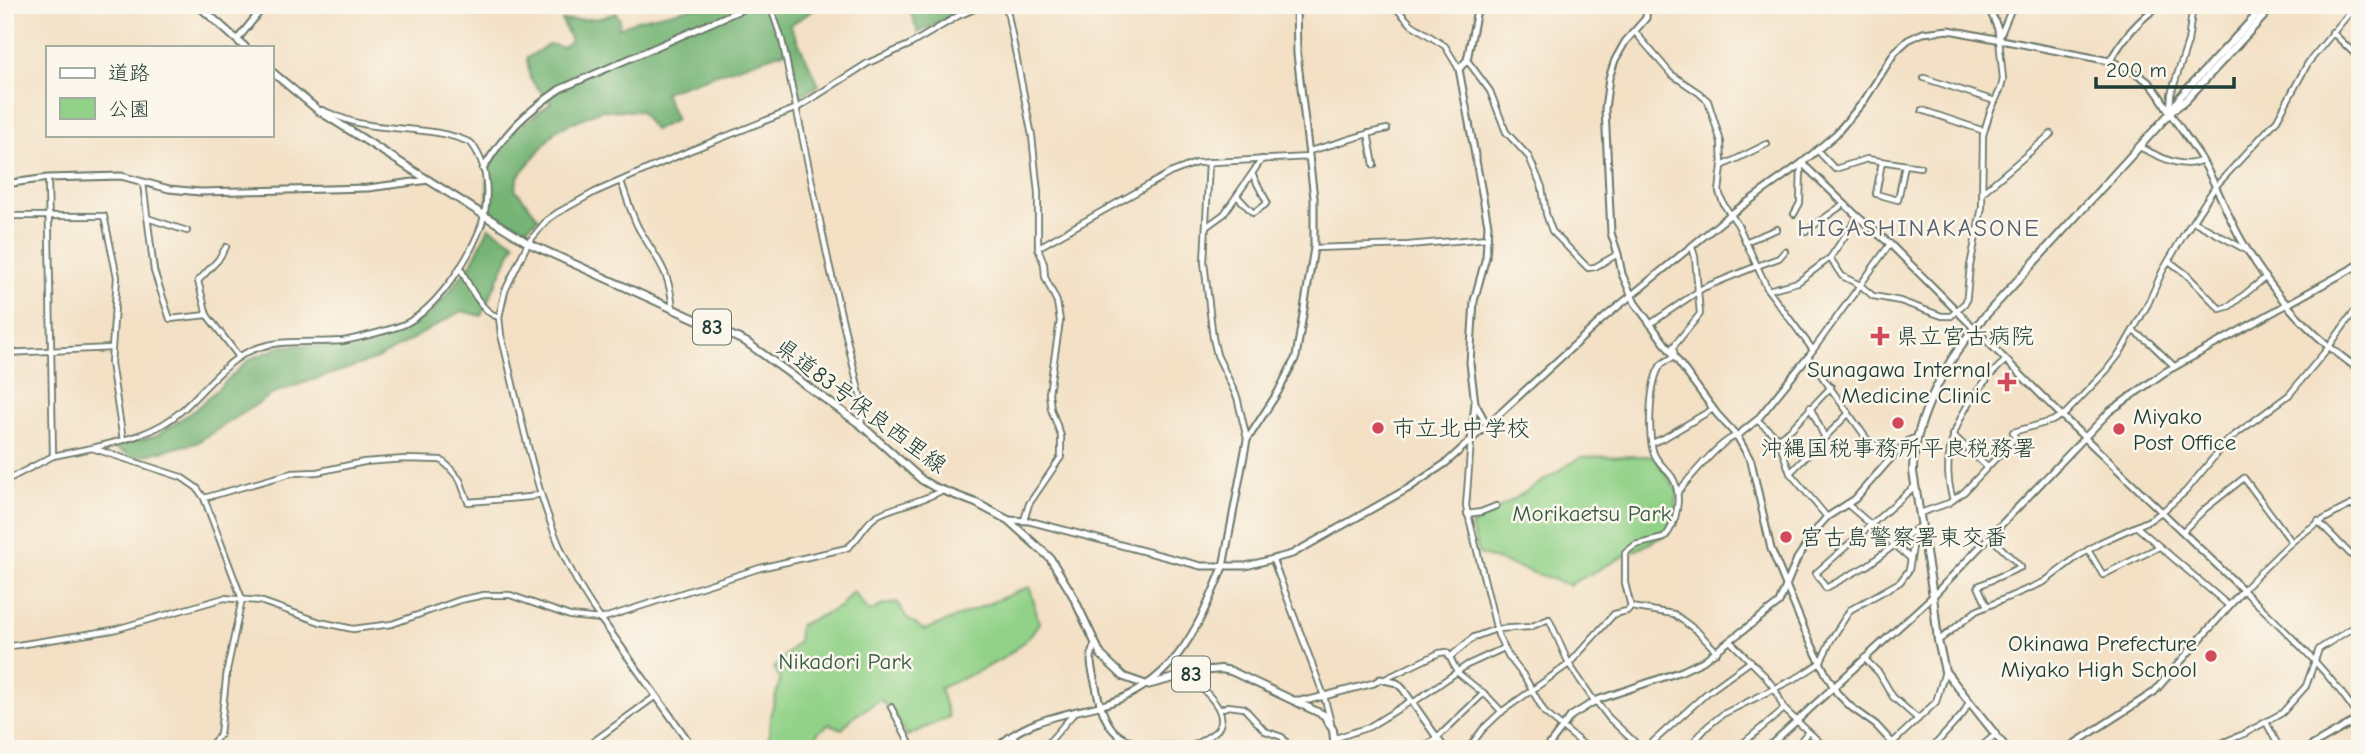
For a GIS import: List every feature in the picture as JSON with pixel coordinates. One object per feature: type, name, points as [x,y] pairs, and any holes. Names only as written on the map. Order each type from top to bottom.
[{"type":"main road","points":[[198,5],[244,46]]},
{"type":"main road","points":[[2170,113],[2180,97],[2266,5]]},
{"type":"main road","points":[[2007,749],[1945,670],[1919,526],[1920,513],[1913,456],[1923,420],[1945,372],[1975,327],[2170,113],[2185,101],[2274,5]]},
{"type":"main road","name":"県道83号保良西里線","points":[[273,73],[314,107],[528,243],[756,348],[862,425],[922,480],[983,506],[1008,520],[1041,549],[1059,570],[1095,645],[1115,671],[1147,685]]},
{"type":"main road","name":"83","points":[[1147,685],[1213,669],[1226,670],[1296,700],[1324,715],[1331,723]]},
{"type":"main road","points":[[1331,723],[1336,738],[1335,749]]},
{"type":"street","points":[[237,40],[261,10],[270,5]]},
{"type":"street","points":[[483,169],[501,139],[513,126],[532,108],[560,89],[752,5]]},
{"type":"street","points":[[770,5],[782,40],[829,264],[861,398],[862,425]]},
{"type":"street","points":[[694,749],[589,603],[569,566],[540,494],[501,335],[499,317],[507,287],[528,243],[547,220],[557,213],[595,191],[621,182],[688,150],[797,108],[868,63],[909,45],[958,16],[984,5]]},
{"type":"street","points":[[1006,5],[1032,136],[1038,193],[1038,247],[1045,277],[1059,309],[1060,329],[1049,393],[1051,409],[1061,436],[1061,457],[1028,504],[1024,520]]},
{"type":"street","points":[[996,749],[1012,735],[1041,721],[1100,706],[1147,685],[1174,662],[1194,633],[1223,567],[1247,440],[1278,392],[1296,357],[1314,248],[1314,198],[1297,54],[1296,5]]},
{"type":"street","points":[[1393,5],[1411,24],[1445,46],[1459,69],[1488,225],[1486,257],[1474,302],[1471,363],[1475,403],[1465,493],[1467,514],[1496,629],[1504,648],[1545,713],[1589,749]]},
{"type":"street","points":[[1459,69],[1467,60],[1478,5]]},
{"type":"street","points":[[1647,5],[1646,18],[1625,42],[1615,60],[1609,78],[1605,109],[1611,233],[1622,274],[1630,296],[1713,409],[1737,436],[1751,461],[1767,537],[1820,663],[1833,686],[1848,704],[1877,725],[1898,749]]},
{"type":"street","points":[[1830,258],[1842,275],[1873,296],[1900,301],[1942,316],[1951,316],[1966,302],[1982,193],[1984,131],[2003,79],[1998,29],[1988,5]]},
{"type":"street","points":[[1999,38],[2013,5]]},
{"type":"street","points":[[2110,61],[2133,28],[2145,15],[2160,5]]},
{"type":"street","points":[[2170,113],[2171,94],[2188,43],[2193,5]]},
{"type":"street","points":[[1920,513],[1953,500],[1964,492],[2015,438],[2013,432],[2052,421],[2062,415],[2102,377],[2120,353],[2169,261],[2215,187],[2277,120],[2308,63],[2356,5]]},
{"type":"street","points":[[1008,520],[1024,520],[1180,562],[1223,567],[1273,560],[1302,549],[1409,488],[1446,463],[1630,296],[1731,214],[1817,150],[1853,116],[1895,52],[1908,40],[1941,29],[2110,61],[2149,82],[2202,160],[2248,251],[2266,277],[2287,305],[2328,348],[2360,370]]},
{"type":"street","points":[[1635,32],[1671,74],[1708,101],[1721,142],[1719,192],[1724,205],[1769,290],[1813,350]]},
{"type":"street","points":[[2332,32],[2360,59]]},
{"type":"street","points":[[1467,60],[1490,91],[1506,132],[1529,157],[1542,187],[1552,232],[1588,268],[1618,254]]},
{"type":"street","points":[[1924,78],[1995,101]]},
{"type":"street","points":[[5,481],[53,456],[147,434],[178,414],[239,357],[279,342],[345,341],[404,324],[432,303],[471,251],[486,216],[487,190],[483,169],[474,146],[469,141],[428,130],[362,124],[314,107]]},
{"type":"street","points":[[1922,110],[1984,131]]},
{"type":"street","points":[[1038,247],[1170,173],[1196,163],[1309,154],[1387,129]]},
{"type":"street","points":[[1368,133],[1374,165]]},
{"type":"street","points":[[1982,193],[2051,134]]},
{"type":"street","points":[[1722,166],[1768,144]]},
{"type":"street","points":[[2139,147],[2178,164],[2197,163],[2202,160]]},
{"type":"street","points":[[1817,150],[1835,169],[1867,159],[1920,167]]},
{"type":"street","points":[[1205,228],[1221,218],[1263,159]]},
{"type":"street","points":[[1209,162],[1205,272],[1213,338],[1217,355],[1237,397],[1247,440]]},
{"type":"street","points":[[1882,162],[1876,194],[1898,200],[1905,165]]},
{"type":"street","points":[[1801,163],[1858,218],[1890,243],[2062,415],[2314,659],[2334,682],[2360,718],[2306,749]]},
{"type":"street","points":[[1794,215],[1800,203],[1801,163]]},
{"type":"street","points":[[1237,196],[1253,213],[1265,205],[1267,202],[1263,191],[1252,174]]},
{"type":"street","points":[[5,184],[48,178],[121,176],[187,192],[200,192],[369,188],[429,180]]},
{"type":"street","points":[[48,178],[53,456]]},
{"type":"street","points":[[621,182],[638,226],[665,270],[671,287],[673,309]]},
{"type":"street","points":[[143,183],[155,271],[170,319],[207,315]]},
{"type":"street","points":[[1806,231],[1844,204]]},
{"type":"street","points":[[5,216],[104,216],[117,277],[111,363],[123,440]]},
{"type":"street","points":[[147,218],[187,231]]},
{"type":"street","points":[[1769,290],[1798,282],[1830,258],[1858,218]]},
{"type":"street","points":[[2193,221],[2248,251]]},
{"type":"street","points":[[1745,242],[1777,229]]},
{"type":"street","points":[[1314,248],[1488,238]]},
{"type":"street","points":[[1678,493],[1719,446],[1757,420],[1808,357],[1890,243]]},
{"type":"street","points":[[226,247],[198,281],[207,315],[239,357]]},
{"type":"street","points":[[1675,357],[1673,347],[1700,314],[1692,247]]},
{"type":"street","points":[[1650,324],[1699,290],[1779,258],[1785,251]]},
{"type":"street","points":[[2169,261],[2220,309],[2230,306],[2266,277]]},
{"type":"street","points":[[1766,749],[1933,596],[2110,411],[2137,390],[2175,367],[2360,264]]},
{"type":"street","points":[[460,267],[488,312],[499,317]]},
{"type":"street","points":[[1938,640],[1961,621],[1987,606],[2044,582],[2101,542],[2137,527],[2163,511],[2186,491],[2228,440],[2289,395],[2328,348],[2360,303]]},
{"type":"street","points":[[2133,331],[2175,367]]},
{"type":"street","points":[[5,353],[112,348]]},
{"type":"street","points":[[1631,607],[1625,583],[1625,553],[1635,545],[1660,540],[1669,533],[1673,525],[1678,493],[1672,477],[1655,456],[1652,443],[1652,403],[1661,365],[1675,357]]},
{"type":"street","points":[[1808,357],[1867,439],[1892,457]]},
{"type":"street","points":[[1953,500],[1948,486],[1947,468],[1953,435],[1973,394],[2006,360]]},
{"type":"street","points":[[1778,438],[1791,429],[1830,387]]},
{"type":"street","points":[[1475,403],[1488,425]]},
{"type":"street","points":[[1810,407],[1825,438]]},
{"type":"street","points":[[1652,443],[1664,439],[1713,409]]},
{"type":"street","points":[[1790,473],[1849,413]]},
{"type":"street","points":[[1757,420],[1778,438],[1790,473],[1827,517]]},
{"type":"street","points":[[1953,435],[1987,467]]},
{"type":"street","points":[[1545,749],[1571,716],[1595,701],[1682,671],[1717,652],[1779,603],[1797,559],[1827,517],[1855,499],[1892,457],[1910,440],[1917,438]]},
{"type":"street","points":[[92,448],[181,477],[197,488],[204,498],[242,599],[227,670],[220,735],[207,749]]},
{"type":"street","points":[[204,498],[292,473],[405,459],[441,460],[460,480],[468,502],[540,494]]},
{"type":"street","points":[[2183,531],[2206,508],[2244,478],[2291,541]]},
{"type":"street","points":[[1916,486],[1816,573],[1826,588],[1868,565],[1919,526]]},
{"type":"street","points":[[5,647],[113,630],[215,600],[260,601],[320,622],[353,629],[392,624],[484,594],[510,595],[580,619],[601,619],[760,568],[847,548],[874,517],[942,490]]},
{"type":"street","points":[[2066,749],[2154,692],[2228,606],[2291,541],[2318,521],[2360,500]]},
{"type":"street","points":[[1847,504],[1910,559]]},
{"type":"street","points":[[1467,514],[1496,506]]},
{"type":"street","points":[[2318,521],[2360,564]]},
{"type":"street","points":[[1687,749],[1723,714],[1820,663],[1850,610],[1900,582],[1909,570],[1919,526]]},
{"type":"street","points":[[2137,527],[2228,606]]},
{"type":"street","points":[[1987,606],[1978,586],[2021,567],[1989,536]]},
{"type":"street","points":[[2088,550],[2104,575],[2159,547]]},
{"type":"street","points":[[1273,560],[1324,696],[1331,723]]},
{"type":"street","points":[[1631,607],[1674,614],[1698,631],[1717,652]]},
{"type":"street","points":[[1468,749],[1483,729],[1502,712],[1569,664],[1615,614],[1631,607]]},
{"type":"street","points":[[2215,749],[2282,713],[2306,686],[2314,659],[2323,645],[2352,628],[2360,615]]},
{"type":"street","points":[[1450,657],[1474,637],[1496,629],[1530,627],[1549,619],[1569,664],[1595,701],[1609,718],[1644,749],[1707,693],[1751,661]]},
{"type":"street","points":[[1730,641],[1775,689],[1784,709],[1827,749]]},
{"type":"street","points":[[1095,645],[1091,652],[1091,663],[1100,706],[1108,724],[1119,737],[1132,743],[1186,749],[1218,728],[1219,710],[1214,700],[1187,675]]},
{"type":"street","points":[[1336,738],[1369,727],[1478,659],[1504,648]]},
{"type":"street","points":[[1385,680],[1443,651],[1447,652],[1458,673],[1484,693],[1502,712]]},
{"type":"street","points":[[1864,657],[1879,673],[1893,697],[1918,719]]},
{"type":"street","points":[[1886,749],[1936,702],[1945,670]]},
{"type":"street","points":[[1296,700],[1324,696],[1380,679],[1397,683],[1446,749]]},
{"type":"street","points":[[1420,749],[1437,738],[1484,693]]},
{"type":"street","points":[[583,749],[657,696]]},
{"type":"street","points":[[1931,749],[1963,714],[1969,702]]},
{"type":"street","points":[[1219,710],[1228,706],[1244,708],[1265,731],[1282,737],[1291,749]]},
{"type":"street","points":[[891,707],[913,749]]},
{"type":"street","points":[[1736,749],[1784,709]]},
{"type":"street","points":[[1043,749],[1076,710]]},
{"type":"street","points":[[2266,722],[2280,749]]},
{"type":"street","points":[[1794,749],[1808,732]]},
{"type":"street","points":[[1012,735],[1023,749]]},
{"type":"street","points":[[1978,749],[1995,735]]},
{"type":"street","points":[[1116,749],[1119,737]]},
{"type":"street","points":[[2318,741],[2318,749]]},
{"type":"green space","points":[[704,5],[762,5],[763,8],[770,5],[822,5],[790,25],[819,85],[799,96],[789,50],[664,92],[676,120],[654,130],[640,111],[601,110],[556,130],[519,175],[515,189],[539,218],[521,232],[488,215],[487,168],[514,131],[551,103],[530,79],[527,58],[549,44],[562,47],[571,41],[562,21],[601,18],[616,13],[620,19],[619,28],[637,20]]},
{"type":"green space","points":[[908,5],[975,5],[918,33]]},
{"type":"green space","points":[[489,227],[515,243],[481,316],[462,311],[377,359],[276,392],[196,443],[136,457],[111,447],[156,436],[196,409],[250,359],[283,346],[363,343],[430,315],[471,264]]},
{"type":"green space","name":"Morikaetsu Park","points":[[1655,456],[1678,493],[1669,533],[1569,585],[1479,554],[1471,526],[1581,457]]},
{"type":"green space","name":"Nikadori Park","points":[[1030,587],[1039,623],[1008,655],[940,688],[949,717],[907,736],[881,699],[852,718],[842,729],[830,724],[818,732],[810,749],[768,749],[770,717],[780,680],[774,668],[798,641],[800,625],[840,607],[853,591],[869,612],[897,602],[907,618],[924,630]]},
{"type":"place","name":"県立宮古病院","points":[[1880,336]]},
{"type":"place","name":"Sunagawa Internal Medicine Clinic","points":[[2007,382]]},
{"type":"place","name":"沖縄国税事務所平良税務署","points":[[1898,423]]},
{"type":"place","name":"市立北中学校","points":[[1378,428]]},
{"type":"place","name":"Miyako Post Office","points":[[2119,429]]},
{"type":"place","name":"宮古島警察署東交番","points":[[1786,537]]},
{"type":"place","name":"Okinawa Prefecture Miyako High School","points":[[2211,656]]},
{"type":"district","name":"HIGASHINAKASONE","points":[[1919,228]]}]
